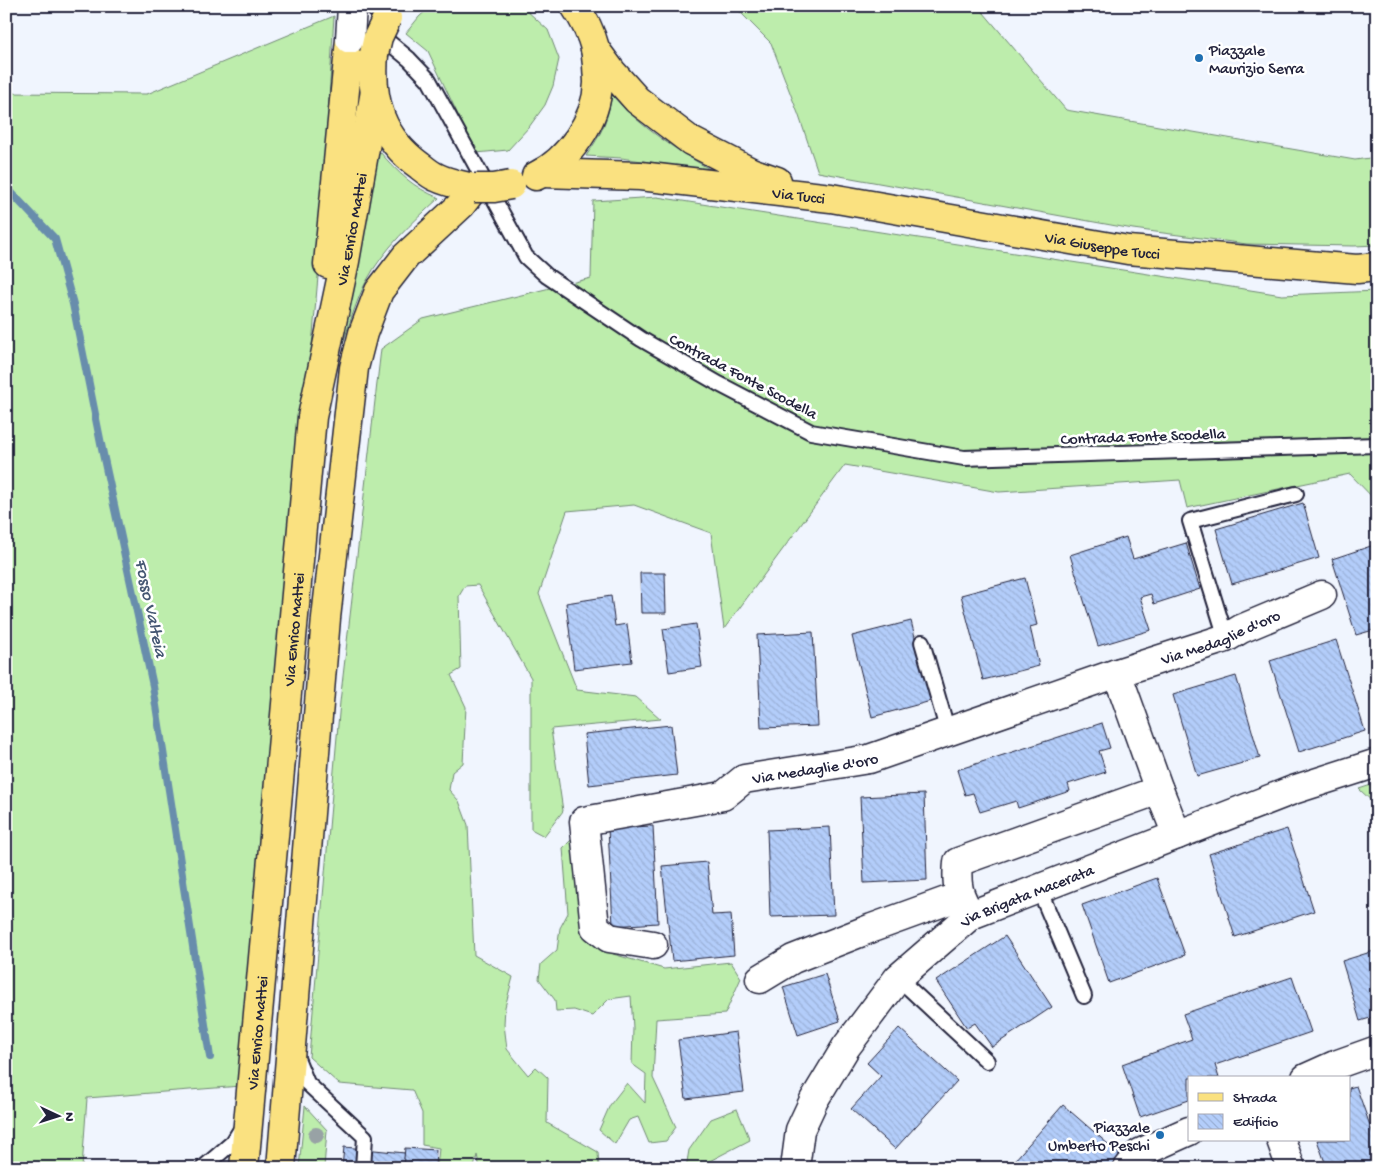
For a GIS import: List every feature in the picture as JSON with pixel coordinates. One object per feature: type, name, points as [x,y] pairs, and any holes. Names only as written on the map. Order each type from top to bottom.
[{"type":"main road","points":[[391,12],[378,37],[372,75],[374,96],[383,123],[393,141],[406,156],[435,177],[454,184],[474,188],[494,188],[526,181],[542,173],[568,153],[588,124],[598,83],[595,49],[587,25],[575,6]]},
{"type":"main road","points":[[312,417],[350,39]]},
{"type":"main road","name":"Via Tucci","points":[[595,49],[637,100],[692,141],[750,172],[831,198]]},
{"type":"main road","name":"Via Enrico Mattei","points":[[244,1168],[312,417],[345,261],[374,96]]},
{"type":"main road","name":"Via Tucci","points":[[542,173],[640,176],[831,198]]},
{"type":"main road","name":"Via Enrico Mattei","points":[[281,1168],[326,618],[354,368],[363,333],[379,291],[406,256],[461,205],[474,188]]},
{"type":"main road","name":"Via Giuseppe Tucci","points":[[831,198],[1128,250],[1357,269],[1377,267]]},
{"type":"street","points":[[350,39],[352,6]]},
{"type":"street","name":"Via Medaglie d'oro","points":[[653,946],[608,938],[595,927],[584,821],[723,796],[744,779],[869,759],[1117,673],[1226,638],[1240,629],[1322,595]]},
{"type":"street","points":[[1117,673],[1177,835]]},
{"type":"street","name":"Via Brigata Macerata","points":[[795,1168],[800,1130],[814,1100],[846,1047],[898,978],[966,906],[1039,889],[1294,790],[1377,763]]},
{"type":"street","points":[[760,979],[793,959],[872,928],[966,906],[956,879],[958,862],[1159,790]]},
{"type":"street","points":[[1310,1076],[1377,1050]]},
{"type":"street","points":[[1128,1168],[1140,1153],[1188,1131]]},
{"type":"street","points":[[1282,1142],[1291,1168]]},
{"type":"lane","name":"Contrada Fonte Scodella","points":[[345,6],[409,59],[429,80],[526,257],[547,276],[641,339],[719,384],[812,432],[964,458],[1377,445]]},
{"type":"lane","points":[[1226,638],[1190,521],[1296,494]]},
{"type":"lane","points":[[922,642],[948,732]]},
{"type":"lane","points":[[1039,889],[1084,996]]},
{"type":"lane","points":[[898,978],[987,1062]]},
{"type":"lane","points":[[291,1043],[307,1083],[365,1137],[362,1168]]},
{"type":"lane","points":[[203,1168],[233,1142],[248,1117]]},
{"type":"green space","points":[[431,6],[519,6],[525,9],[548,30],[559,59],[553,86],[545,105],[529,127],[508,150],[476,153],[428,51],[406,33]]},
{"type":"green space","points":[[734,6],[978,6],[1066,110],[1355,160],[1377,157],[1377,245],[1247,244],[1133,229],[818,172],[771,43]]},
{"type":"green space","points":[[334,16],[319,265],[241,1086],[87,1098],[82,1168],[6,1168],[6,306],[9,304],[6,299],[6,93],[147,94]]},
{"type":"green space","points":[[612,95],[647,128],[713,171],[621,158],[586,156],[603,127]]},
{"type":"green space","points":[[380,152],[407,179],[439,198],[399,237],[373,270],[359,297],[343,343],[348,302],[377,155]]},
{"type":"green space","points":[[657,197],[1282,295],[1377,291],[1377,502],[1350,474],[1187,508],[1180,480],[999,492],[845,465],[724,629],[711,533],[634,505],[567,511],[539,594],[577,690],[636,697],[661,719],[551,729],[563,811],[544,836],[531,829],[531,678],[478,585],[465,586],[459,596],[461,669],[451,675],[466,707],[463,763],[452,772],[449,790],[459,801],[468,825],[474,955],[513,977],[505,1007],[504,1024],[507,1049],[528,1075],[536,1067],[548,1078],[547,1123],[598,1152],[599,1168],[480,1168],[477,1155],[474,1168],[437,1168],[439,1148],[422,1145],[422,1113],[412,1090],[339,1084],[309,1057],[340,702],[381,349],[423,319],[591,278],[593,201]]},
{"type":"green space","points":[[1377,783],[1377,806],[1359,789]]},
{"type":"green space","points":[[573,838],[581,920],[613,954],[664,969],[731,962],[741,978],[725,1014],[656,1019],[653,1078],[676,1127],[666,1141],[649,1143],[638,1117],[629,1120],[615,1144],[599,1130],[610,1105],[627,1083],[645,1103],[646,1074],[632,1064],[633,1028],[631,996],[609,999],[592,1016],[574,1010],[556,1011],[555,1000],[539,979],[541,964],[557,950],[560,928],[568,913],[563,848]]},
{"type":"green space","points":[[305,1106],[327,1130],[324,1168],[299,1168]]},
{"type":"green space","points":[[737,1109],[750,1140],[702,1165],[702,1168],[686,1168],[689,1150],[711,1119]]},
{"type":"building","points":[[1303,503],[1319,558],[1232,584],[1216,529]]},
{"type":"building","points":[[1126,537],[1133,559],[1186,543],[1200,589],[1154,604],[1151,594],[1140,597],[1151,630],[1098,646],[1070,555]]},
{"type":"building","points":[[1377,544],[1377,629],[1356,635],[1332,559]]},
{"type":"building","points":[[640,573],[665,573],[666,613],[641,613]]},
{"type":"building","points":[[1025,578],[1037,625],[1030,627],[1039,666],[983,680],[961,595]]},
{"type":"building","points":[[611,596],[615,626],[627,624],[632,662],[574,669],[566,603]]},
{"type":"building","points":[[911,621],[931,701],[872,717],[852,636]]},
{"type":"building","points":[[696,624],[702,667],[669,672],[663,629]]},
{"type":"building","points":[[813,632],[818,726],[761,728],[757,635]]},
{"type":"building","points":[[1336,640],[1365,731],[1299,752],[1270,661]]},
{"type":"building","points":[[1236,676],[1260,758],[1197,776],[1173,695]]},
{"type":"building","points":[[1102,723],[1110,748],[1099,751],[1106,772],[1068,784],[1070,791],[1018,808],[1016,801],[980,812],[973,793],[965,795],[957,770]]},
{"type":"building","points":[[671,725],[677,775],[589,785],[584,734]]},
{"type":"building","points":[[924,794],[927,880],[864,883],[860,797]]},
{"type":"building","points":[[653,826],[658,923],[613,926],[608,828]]},
{"type":"building","points":[[830,827],[834,915],[770,917],[767,830]]},
{"type":"building","points":[[1287,829],[1314,911],[1235,937],[1209,854]]},
{"type":"building","points":[[707,862],[712,915],[731,914],[734,955],[672,961],[662,866]]},
{"type":"building","points":[[1157,878],[1185,955],[1109,983],[1082,905]]},
{"type":"building","points":[[1005,936],[1052,1007],[992,1047],[975,1023],[967,1028],[936,981]]},
{"type":"building","points":[[1377,950],[1377,1016],[1360,1021],[1342,961]]},
{"type":"building","points":[[825,974],[840,1021],[798,1035],[783,987]]},
{"type":"building","points":[[1292,977],[1311,1032],[1215,1065],[1218,1076],[1188,1076],[1188,1100],[1140,1117],[1122,1064],[1192,1039],[1183,1014]]},
{"type":"building","points":[[899,1028],[957,1081],[895,1149],[851,1109],[881,1076],[867,1063]]},
{"type":"building","points":[[736,1032],[744,1092],[686,1099],[678,1040]]},
{"type":"building","points":[[1356,1086],[1377,1145],[1377,1168],[1327,1168],[1318,1142],[1350,1142],[1350,1088]]},
{"type":"building","points":[[1063,1105],[1123,1157],[1113,1168],[1008,1168]]},
{"type":"building","points":[[344,1147],[405,1153],[403,1168],[342,1168]]},
{"type":"building","points":[[405,1148],[436,1150],[435,1168],[403,1168]]},
{"type":"waterway","name":"Fosso Valteia","points":[[6,187],[55,239],[73,304],[153,686],[210,1057]]},
{"type":"place","name":"Piazzale Maurizio Serra","points":[[1199,58]]},
{"type":"place","name":"Piazzale Umberto Peschi","points":[[1160,1135]]}]
